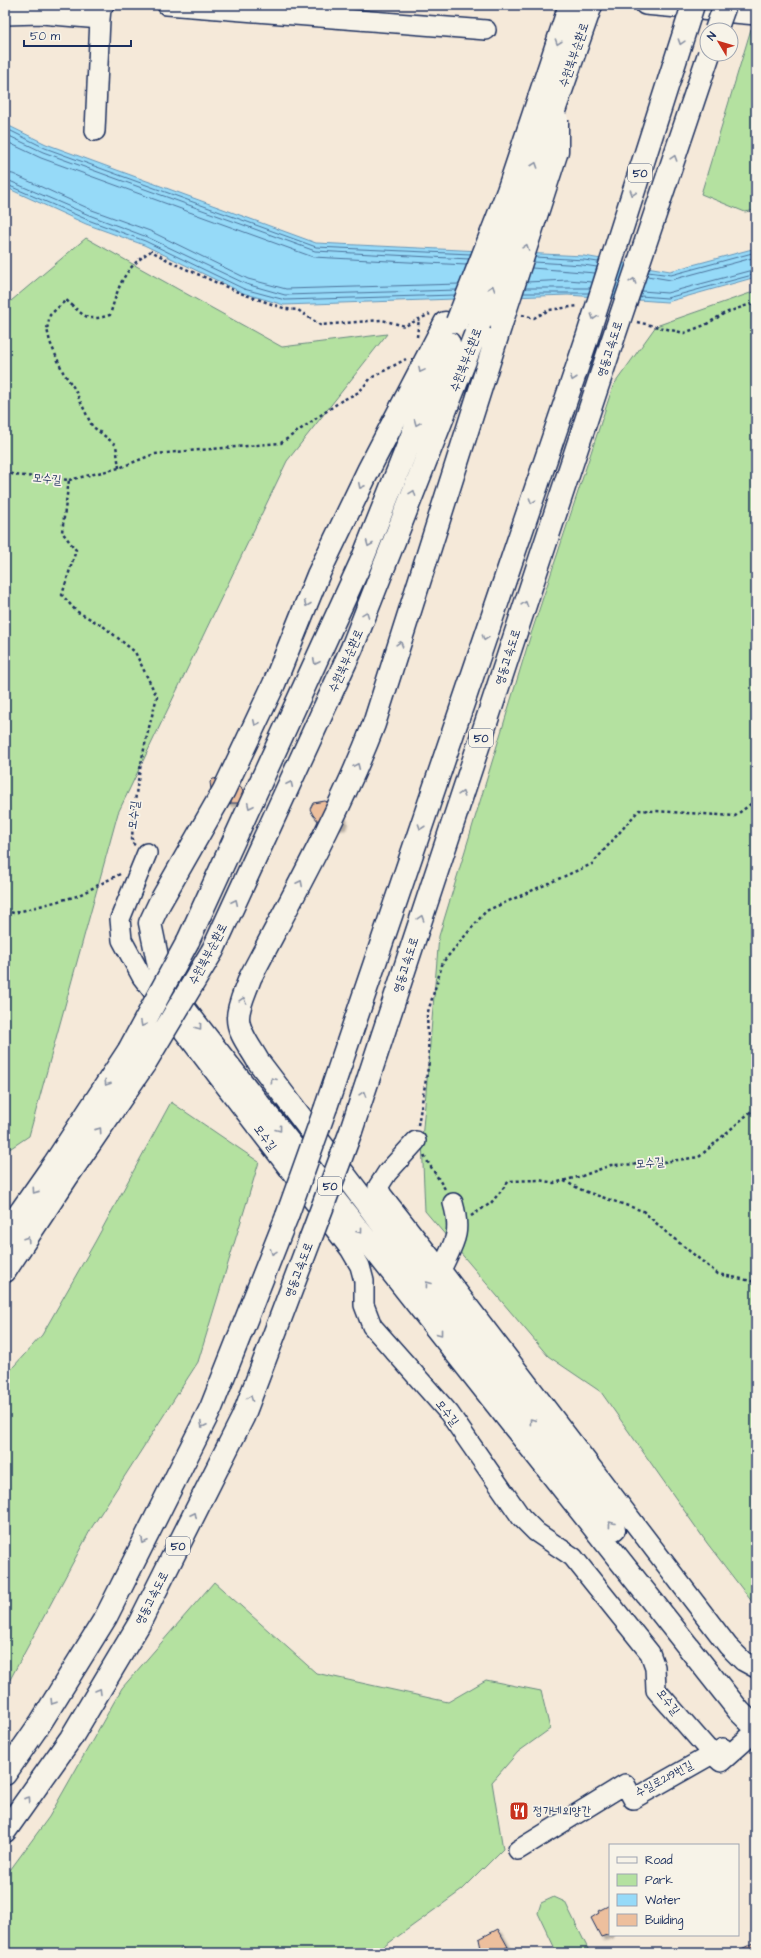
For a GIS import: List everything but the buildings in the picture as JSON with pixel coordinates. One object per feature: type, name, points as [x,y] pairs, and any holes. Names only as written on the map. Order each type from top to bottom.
[{"type":"highway","name":"수원북부순환로","points":[[5,1271],[66,1177],[137,1056],[188,940],[364,558],[451,323],[508,191],[570,5]]},
{"type":"highway","name":"수원북부순환로","points":[[5,1234],[54,1164],[137,1056],[213,950],[352,648],[479,325],[591,5]]},
{"type":"highway","name":"영동고속도로","points":[[5,1774],[40,1722],[106,1617],[211,1408],[287,1216],[326,1107],[586,341],[693,5]]},
{"type":"highway","points":[[719,22],[725,5]]},
{"type":"highway","name":"영동고속도로","points":[[5,1831],[71,1738],[139,1624],[242,1417],[350,1131],[705,62]]},
{"type":"highway","points":[[556,105],[557,151],[374,724],[359,764],[332,820],[250,978],[238,1018],[242,1034],[258,1061],[748,1704],[756,1729]]},
{"type":"highway","points":[[451,323],[369,469],[322,568],[274,684],[224,790],[159,904],[150,923],[161,976],[240,1080],[734,1704],[756,1729]]},
{"type":"street","points":[[167,5],[337,11],[486,30]]},
{"type":"street","points":[[645,5],[756,14]]},
{"type":"street","points":[[5,15],[102,12],[95,131]]},
{"type":"street","name":"모수길","points":[[147,853],[120,919],[122,940],[142,977],[350,1249],[360,1266],[364,1281],[364,1305],[372,1326],[449,1413],[521,1517],[536,1532],[573,1557],[650,1653],[655,1667],[656,1690],[712,1754]]},
{"type":"street","points":[[416,1141],[387,1172],[378,1187],[382,1195],[728,1646],[743,1661],[756,1668]]},
{"type":"street","points":[[441,1270],[457,1236],[456,1212]]},
{"type":"street","name":"수일로219번길","points":[[518,1850],[625,1784],[633,1799],[756,1729]]},
{"type":"path","points":[[119,468],[116,445],[92,426],[74,388],[63,372],[50,342],[47,329],[50,315],[66,300],[85,317],[96,320],[110,315],[121,280],[139,258],[151,251],[176,265],[240,293],[286,309],[298,310],[320,324],[382,320],[405,326]]},
{"type":"path","points":[[635,322],[684,333],[705,325],[725,313],[756,302]]},
{"type":"path","points":[[534,318],[549,310],[580,306]]},
{"type":"path","points":[[419,318],[416,335],[420,340]]},
{"type":"path","points":[[70,480],[119,468],[154,454],[281,443],[341,401],[359,392],[371,378],[412,356]]},
{"type":"path","name":"모수길","points":[[5,471],[14,475],[70,480],[62,532],[76,550],[62,596],[76,612],[104,626],[135,652],[157,697],[148,727],[132,821],[132,843],[147,853]]},
{"type":"path","points":[[456,1212],[416,1141],[429,1062],[427,1016],[443,962],[486,911],[592,864],[640,810],[735,816],[756,800]]},
{"type":"path","points":[[5,911],[14,913],[77,896],[126,870]]},
{"type":"path","name":"모수길","points":[[456,1212],[470,1216],[491,1203],[509,1181],[539,1180],[554,1183],[582,1176],[611,1165],[649,1164],[699,1157],[756,1108]]},
{"type":"path","points":[[563,1181],[584,1191],[642,1211],[718,1274],[756,1282]]},
{"type":"green space","points":[[751,29],[756,29],[756,210],[745,212],[701,194]]},
{"type":"green space","points":[[86,238],[282,347],[387,334],[287,461],[118,813],[29,1136],[5,1152],[5,306]]},
{"type":"green space","points":[[756,291],[756,1607],[707,1543],[601,1392],[548,1356],[425,1211],[422,1140],[439,936],[531,634],[613,386],[656,326]]},
{"type":"green space","points":[[171,1102],[259,1162],[198,1362],[92,1527],[5,1689],[5,1376],[42,1335],[95,1242]]},
{"type":"green space","points":[[214,1582],[316,1673],[448,1702],[486,1680],[541,1691],[550,1729],[518,1752],[492,1782],[503,1849],[462,1890],[375,1953],[188,1953],[182,1947],[178,1953],[5,1953],[5,1877],[49,1817],[122,1688]]},
{"type":"green space","points":[[554,1897],[565,1902],[590,1953],[557,1953],[538,1913],[541,1903]]},
{"type":"water","points":[[5,124],[46,144],[316,243],[584,256],[670,271],[756,248],[756,277],[667,302],[568,295],[284,305],[243,293],[144,245],[86,224],[5,187]]},
{"type":"place","name":"정가네외양간","points":[[519,1811]]}]
